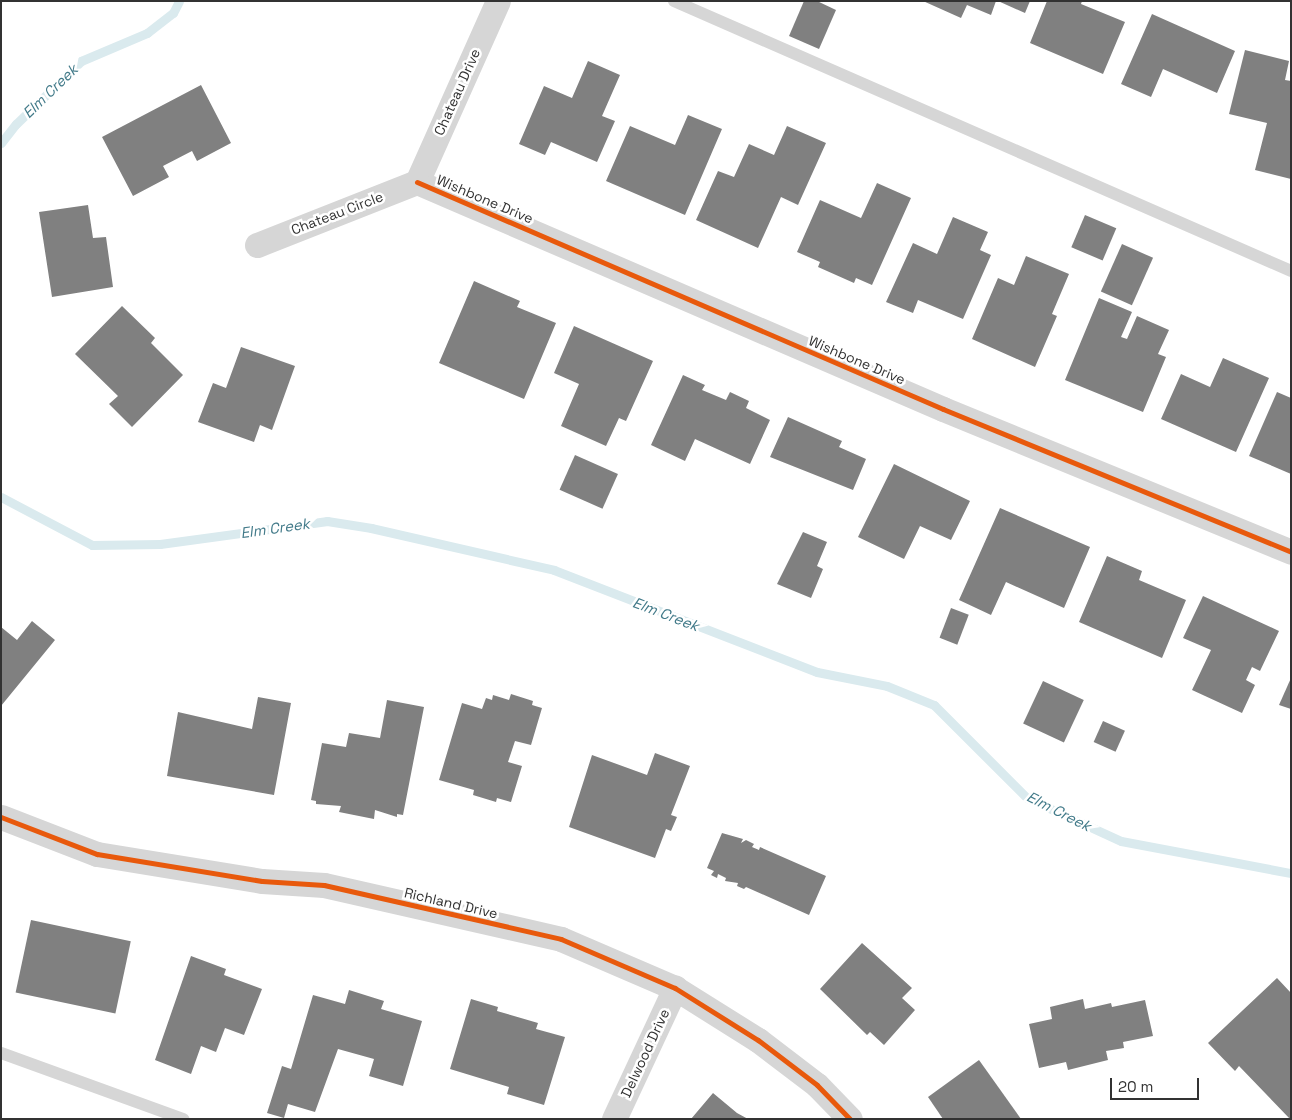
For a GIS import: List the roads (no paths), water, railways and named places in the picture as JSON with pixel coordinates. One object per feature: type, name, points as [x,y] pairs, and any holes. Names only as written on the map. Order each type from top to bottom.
[{"type":"street","name":"Chateau Drive","points":[[417,182],[498,1]]},
{"type":"street","name":"Chateau Circle","points":[[257,245],[417,182]]},
{"type":"street","name":"Wishbone Drive","points":[[417,182],[943,409],[1291,552]]},
{"type":"street","name":"Richland Drive","points":[[1,818],[97,854],[262,881],[324,885],[561,939],[675,988],[758,1040],[817,1085],[850,1119]]},
{"type":"street","name":"Delwood Drive","points":[[614,1119],[675,988]]},
{"type":"lane","points":[[674,1],[1291,271]]},
{"type":"lane","points":[[1,1053],[183,1119]]},
{"type":"waterway","name":"Elm Creek","points":[[1,143],[16,124],[81,61],[147,33],[173,13],[179,1]]},
{"type":"waterway","name":"Elm Creek","points":[[1,497],[92,545],[160,544],[327,521],[371,528],[554,570],[817,672],[887,686],[934,705],[1027,798],[1121,841],[1291,873]]}]
